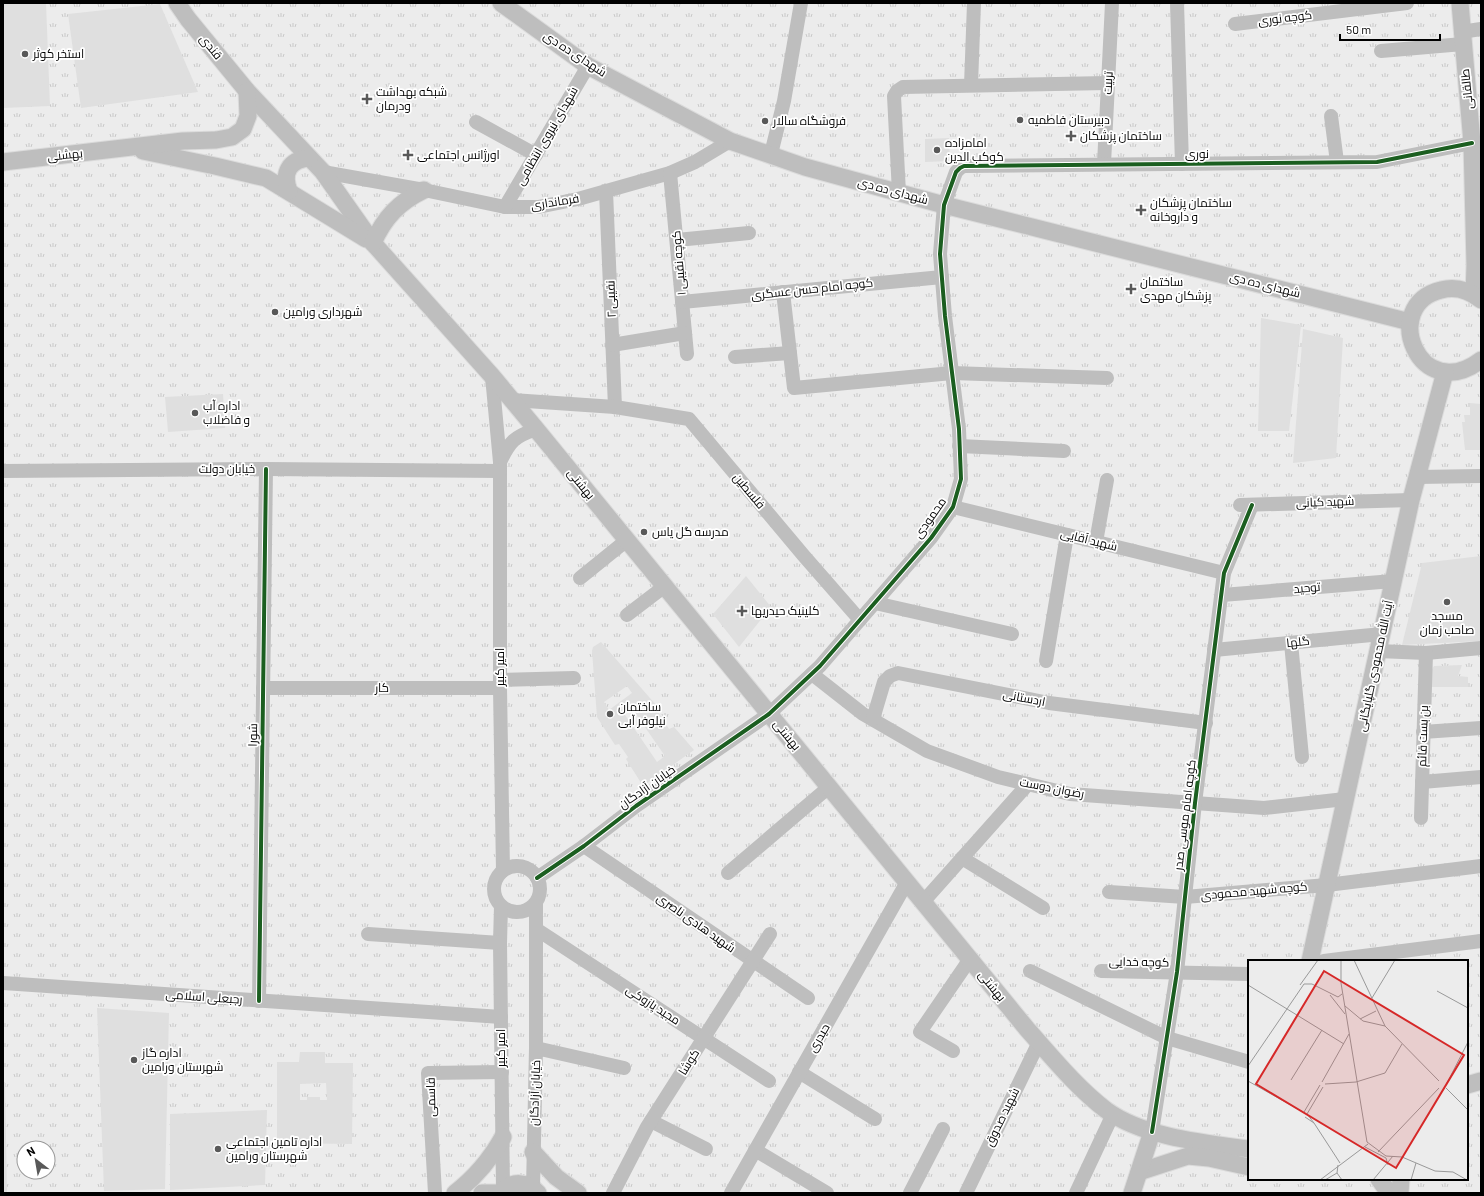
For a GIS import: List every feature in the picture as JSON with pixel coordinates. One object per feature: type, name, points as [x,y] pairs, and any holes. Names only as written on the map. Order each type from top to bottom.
[{"type":"main road","name":"قندی","points":[[177,3],[188,19],[247,91],[323,172],[373,243]]},
{"type":"main road","name":"شهدای ده دی","points":[[501,3],[588,66],[730,141],[805,167],[944,205],[1410,322]]},
{"type":"main road","name":"طالقانی","points":[[1460,3],[1472,143],[1477,170],[1478,288]]},
{"type":"main road","name":"بهشنی","points":[[3,162],[183,141],[216,140],[232,137],[243,129],[248,116],[247,91]]},
{"type":"main road","points":[[127,148],[266,178],[373,243],[384,221],[393,211],[413,195],[424,190]]},
{"type":"main road","points":[[289,192],[286,184],[286,176],[289,169],[294,163],[301,159],[309,158]]},
{"type":"main road","name":"بهشتی","points":[[373,243],[492,376],[970,959],[1039,1042],[1084,1090],[1113,1114],[1131,1124],[1152,1132],[1218,1145],[1248,1149]]},
{"type":"main road","points":[[1478,288],[1448,288],[1435,292],[1424,299],[1415,309],[1410,322],[1410,335],[1413,348],[1421,359],[1432,368],[1445,372],[1458,372],[1471,368],[1481,360]]},
{"type":"main road","name":"آیت الله محمودی گلپایگانی","points":[[1310,960],[1411,500],[1445,372]]},
{"type":"main road","points":[[1468,1085],[1481,1081]]},
{"type":"main road","points":[[1132,1193],[1152,1132]]},
{"type":"main road","points":[[455,1193],[483,1169],[494,1154],[503,1137]]},
{"type":"main road","points":[[533,1152],[556,1177],[578,1193]]},
{"type":"main road","points":[[1138,1172],[1188,1156],[1209,1158],[1248,1167]]},
{"type":"main road","points":[[1382,1180],[1397,1186]]},
{"type":"main road","points":[[482,1193],[502,1192],[515,1184],[521,1183],[535,1190],[564,1193]]},
{"type":"street","points":[[771,154],[784,101],[801,3]]},
{"type":"street","points":[[971,85],[974,3]]},
{"type":"street","name":"تربیت","points":[[1104,164],[1112,3]]},
{"type":"street","points":[[1177,3],[1182,164]]},
{"type":"street","name":"کوچه نوری","points":[[1235,24],[1407,3]]},
{"type":"street","points":[[1381,51],[1462,38],[1481,29]]},
{"type":"street","name":"شهدای نیروی انتظامی","points":[[505,206],[588,66]]},
{"type":"street","points":[[899,193],[894,96],[897,91],[903,87],[1108,83]]},
{"type":"street","points":[[1330,116],[1337,162]]},
{"type":"street","points":[[476,122],[536,155]]},
{"type":"street","name":"فرمانداری","points":[[323,172],[505,206],[538,207],[578,199],[670,173],[695,162],[730,141]]},
{"type":"street","name":"نوری","points":[[944,205],[956,172],[964,166],[1377,162],[1472,143]]},
{"type":"street","name":"کوچه نقیبی ۱","points":[[670,173],[687,354]]},
{"type":"street","name":"نقیبی ۲","points":[[606,190],[615,407]]},
{"type":"street","name":"محمودی","points":[[769,714],[820,666],[931,538],[953,507],[961,479],[940,254],[944,205]]},
{"type":"street","points":[[677,240],[749,233]]},
{"type":"street","name":"کوچه امام حسن عسگری","points":[[682,302],[942,277]]},
{"type":"street","points":[[783,292],[794,388],[952,373],[1107,378]]},
{"type":"street","points":[[612,345],[685,333]]},
{"type":"street","points":[[735,357],[790,353]]},
{"type":"street","name":"امیر کبیر","points":[[492,376],[500,466],[500,684],[503,871]]},
{"type":"street","name":"فلسطین","points":[[512,400],[615,407],[689,419],[860,620]]},
{"type":"street","points":[[500,466],[508,447],[520,435],[536,429]]},
{"type":"street","points":[[959,446],[1064,451]]},
{"type":"street","name":"خیابان دولت","points":[[3,471],[500,466]]},
{"type":"street","name":"شورا","points":[[259,1001],[266,469]]},
{"type":"street","points":[[1417,476],[1481,476]]},
{"type":"street","points":[[1096,542],[1106,480]]},
{"type":"street","name":"شهید کیانی","points":[[1246,505],[1411,500]]},
{"type":"street","name":"کوچه امام موسی صدر","points":[[1152,1132],[1177,972],[1195,803],[1224,573],[1246,505]]},
{"type":"street","name":"شهید آقایی","points":[[953,507],[1224,573]]},
{"type":"street","points":[[1046,661],[1067,535]]},
{"type":"street","points":[[580,578],[627,540]]},
{"type":"street","name":"توحید","points":[[1222,595],[1393,580]]},
{"type":"street","points":[[627,615],[665,586]]},
{"type":"street","points":[[875,603],[1012,634]]},
{"type":"street","name":"گلها","points":[[1214,650],[1291,643],[1380,642],[1426,653],[1481,648]]},
{"type":"street","points":[[1291,643],[1302,757]]},
{"type":"street","name":"بن بست قائم","points":[[1421,818],[1426,653]]},
{"type":"street","name":"اردستانی","points":[[873,720],[884,682],[890,676],[898,673],[1049,703],[1206,723]]},
{"type":"street","name":"رضوان دوست","points":[[812,674],[863,714],[927,752],[998,777],[1070,794],[1264,808],[1345,799]]},
{"type":"street","name":"کار","points":[[263,688],[500,684],[574,678]]},
{"type":"street","name":"خیابان آزادگان","points":[[537,878],[584,846],[636,806],[769,714]]},
{"type":"street","points":[[1423,732],[1481,728]]},
{"type":"street","points":[[1422,782],[1481,777]]},
{"type":"street","points":[[923,902],[1028,784]]},
{"type":"street","points":[[728,872],[829,787]]},
{"type":"street","name":"شهید هادی ناصری","points":[[584,846],[752,962],[808,998]]},
{"type":"street","points":[[962,858],[1043,908]]},
{"type":"street","points":[[518,866],[526,868],[537,878],[540,891],[536,903],[523,912],[508,910],[501,906],[497,900],[494,892],[495,884],[503,871],[518,866]]},
{"type":"street","name":"کوچه شهید محمودی","points":[[1109,892],[1185,897],[1326,885],[1481,866]]},
{"type":"street","name":"حیدری","points":[[731,1193],[907,882]]},
{"type":"street","name":"خیابان آزادگان","points":[[535,1190],[533,1152],[536,1048],[536,903]]},
{"type":"street","name":"امیر کبیر","points":[[501,906],[502,1192]]},
{"type":"street","name":"مجید پازوکی","points":[[536,929],[769,1081]]},
{"type":"street","points":[[368,934],[500,943]]},
{"type":"street","name":"کوشا","points":[[613,1193],[651,1121],[770,934]]},
{"type":"street","points":[[1331,960],[1481,940]]},
{"type":"street","points":[[953,1051],[920,1032],[970,959]]},
{"type":"street","points":[[1030,971],[1167,1038],[1248,1062]]},
{"type":"street","name":"کوچه خدایی","points":[[1101,971],[1248,974]]},
{"type":"street","name":"رجبعلی اسلامی","points":[[3,984],[501,1017]]},
{"type":"street","name":"شهید صدوق","points":[[966,1193],[1039,1042]]},
{"type":"street","points":[[536,1048],[624,1068]]},
{"type":"street","name":"قاسمی","points":[[435,1193],[428,1073],[502,1072]]},
{"type":"street","points":[[799,1072],[875,1119]]},
{"type":"street","points":[[1076,1193],[1113,1114]]},
{"type":"street","points":[[651,1121],[706,1149]]},
{"type":"street","points":[[910,1193],[943,1129]]},
{"type":"street","points":[[755,1150],[827,1193]]},
{"type":"green space","points":[[3,3],[1481,3],[1481,1193],[3,1193]]},
{"type":"building","name":"استخر کوثر","points":[[3,3],[46,3],[50,106],[3,108]]},
{"type":"building","points":[[160,4],[198,92],[81,108],[68,14]]},
{"type":"building","name":"امامزاده کوکب الدین","points":[[949,138],[950,161],[925,162],[925,139]]},
{"type":"building","points":[[1261,318],[1301,325],[1289,431],[1258,431]]},
{"type":"building","points":[[1303,329],[1343,338],[1336,458],[1293,463]]},
{"type":"building","name":"اداره آب و فاضلاب","points":[[223,394],[225,428],[168,432],[165,397]]},
{"type":"building","points":[[1470,403],[1481,404],[1481,450],[1465,450],[1462,422],[1465,422],[1464,415],[1470,415]]},
{"type":"building","name":"مسجد صاحب زمان","points":[[1481,556],[1481,641],[1402,645],[1422,563]]},
{"type":"building","name":"کلینیک حیدریها","points":[[746,576],[771,607],[739,647],[713,614]]},
{"type":"building","name":"ساختمان نیلوفر آبی","points":[[601,642],[656,705],[654,706],[669,729],[674,727],[694,750],[643,786],[626,759],[628,757],[619,744],[615,745],[597,717],[592,651],[593,647]],"holes":[[[627,686],[632,693],[609,710],[604,702]],[[631,707],[665,756],[657,762],[623,712]]]},
{"type":"building","points":[[1462,665],[1458,676],[1468,677],[1468,687],[1429,687],[1430,673],[1434,666]]},
{"type":"building","name":"اداره گاز شهرستان ورامین","points":[[97,1008],[169,1013],[165,1189],[104,1191]]},
{"type":"building","points":[[300,1052],[325,1052],[325,1063],[353,1063],[352,1144],[277,1143],[277,1062],[299,1062]],"holes":[[[326,1083],[327,1100],[320,1100],[320,1097],[307,1097],[307,1100],[300,1100],[300,1084]]]},
{"type":"building","points":[[3,1082],[5,1082],[7,1193],[3,1193]]},
{"type":"building","name":"اداره تامین اجتماعی شهرستان ورامین","points":[[267,1110],[265,1185],[170,1190],[170,1114]]},
{"type":"cycle path","points":[[537,878],[584,846],[636,806],[769,714],[820,666],[931,538],[953,507],[961,479],[959,429],[945,316],[940,254],[944,205],[956,172],[960,168],[964,166],[1377,162],[1472,143]]},
{"type":"cycle path","points":[[259,1001],[266,469]]},
{"type":"cycle path","points":[[1152,1132],[1177,972],[1195,803],[1224,573],[1252,505]]},
{"type":"place","name":"استخر کوثر","points":[[25,54]]},
{"type":"place","name":"شبکه بهداشت ودرمان","points":[[367,99]]},
{"type":"place","name":"دبیرستان فاطمیه","points":[[1020,120]]},
{"type":"place","name":"فروشگاه سالار","points":[[765,121]]},
{"type":"place","name":"ساختمان پزشکان","points":[[1071,136]]},
{"type":"place","name":"امامزاده کوکب الدین","points":[[937,150]]},
{"type":"place","name":"اورژانس اجتماعی","points":[[408,155]]},
{"type":"place","name":"ساختمان پزشکان و داروخانه","points":[[1141,210]]},
{"type":"place","name":"ساختمان پزشکان مهدی","points":[[1131,289]]},
{"type":"place","name":"شهرداری ورامین","points":[[275,312]]},
{"type":"place","name":"اداره آب و فاضلاب","points":[[195,413]]},
{"type":"place","name":"مدرسه گل یاس","points":[[644,532]]},
{"type":"place","name":"مسجد صاحب زمان","points":[[1447,602]]},
{"type":"place","name":"کلینیک حیدریها","points":[[742,611]]},
{"type":"place","name":"ساختمان نیلوفر آبی","points":[[610,714]]},
{"type":"place","name":"اداره گاز شهرستان ورامین","points":[[134,1060]]},
{"type":"place","name":"اداره تامین اجتماعی شهرستان ورامین","points":[[218,1149]]}]
